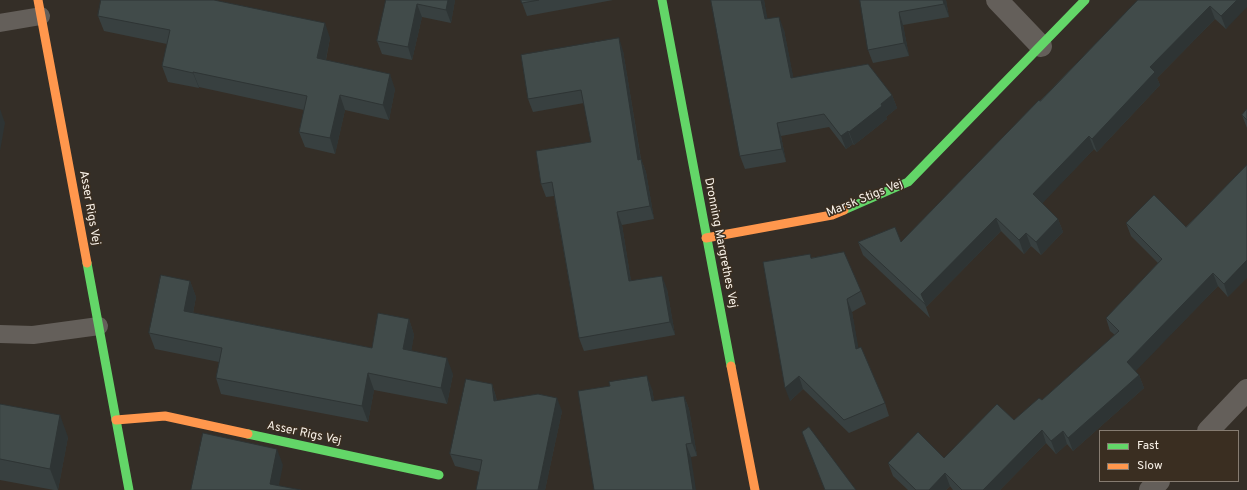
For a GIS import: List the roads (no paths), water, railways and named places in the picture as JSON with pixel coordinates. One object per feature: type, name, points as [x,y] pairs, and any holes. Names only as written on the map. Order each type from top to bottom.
[{"type":"street","name":"Dronning Margrethes Vej","points":[[662,0],[755,490]]},
{"type":"street","points":[[997,0],[1041,46]]},
{"type":"street","name":"Marsk Stigs Vej","points":[[706,238],[832,215],[908,182],[1085,0]]},
{"type":"street","name":"Asser Rigs Vej","points":[[40,8],[129,490]]},
{"type":"street","points":[[1209,430],[1247,390]]},
{"type":"street","name":"Asser Rigs Vej","points":[[116,420],[165,416],[439,475]]},
{"type":"street","points":[[1150,490],[1158,482]]},
{"type":"lane","points":[[0,23],[40,8]]},
{"type":"lane","points":[[0,334],[34,335],[99,326]]}]
